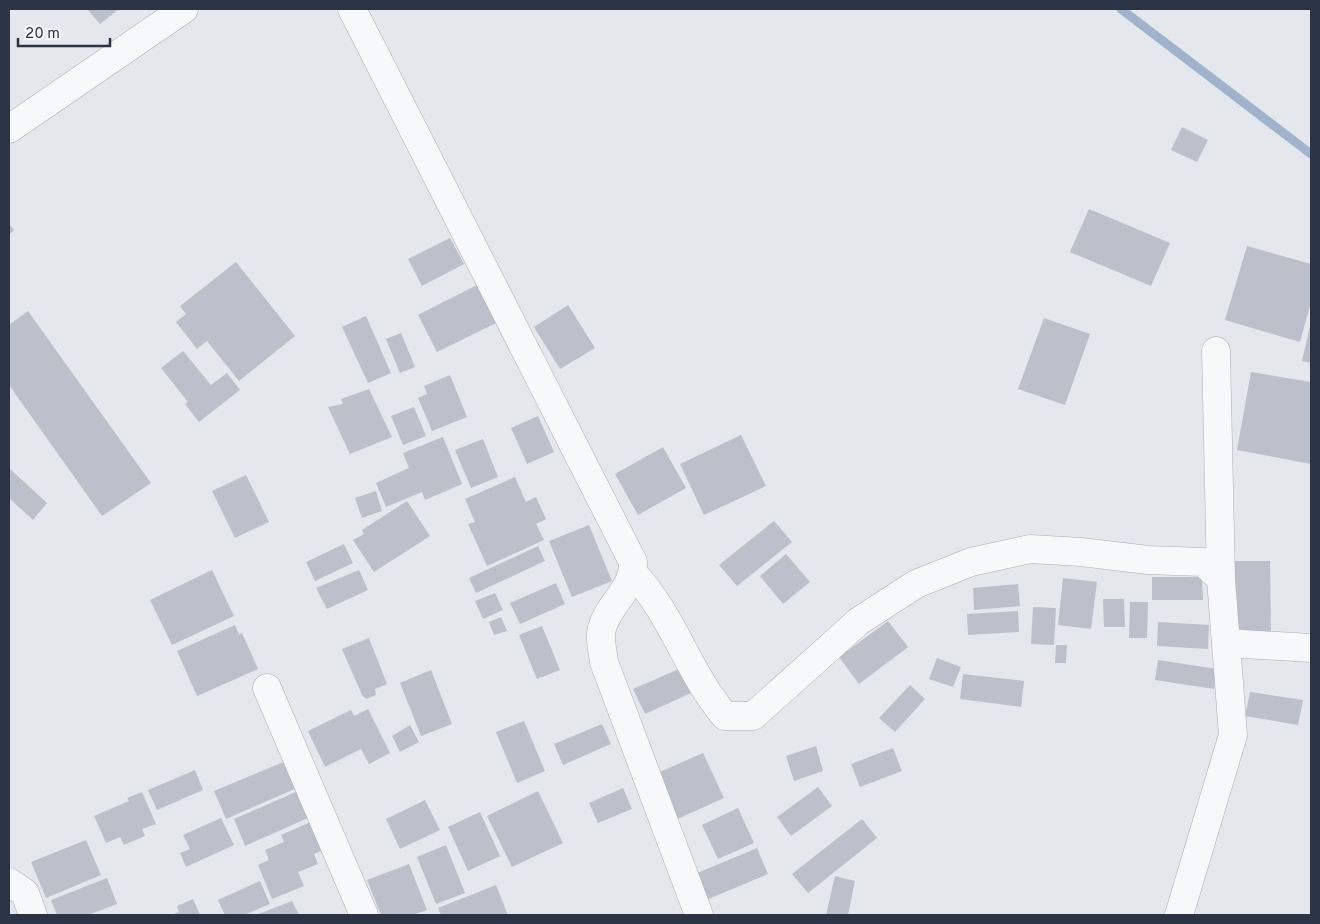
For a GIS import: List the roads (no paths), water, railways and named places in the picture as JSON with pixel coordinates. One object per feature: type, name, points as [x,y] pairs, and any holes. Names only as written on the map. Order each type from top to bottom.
[{"type":"street","points":[[9,129],[184,9]]},
{"type":"street","points":[[352,9],[633,562],[633,573],[602,629],[604,662],[699,915]]},
{"type":"street","points":[[1179,915],[1233,735],[1221,579],[1216,351]]},
{"type":"street","points":[[633,573],[651,592],[707,695],[724,716],[753,716],[859,621],[916,584],[971,562],[1030,549],[1081,552],[1148,560],[1203,562],[1221,579]]},
{"type":"street","points":[[1226,643],[1311,648]]},
{"type":"street","points":[[268,688],[364,915]]},
{"type":"street","points":[[9,882],[24,893],[33,915]]},
{"type":"waterway","points":[[1121,9],[1311,154]]}]
